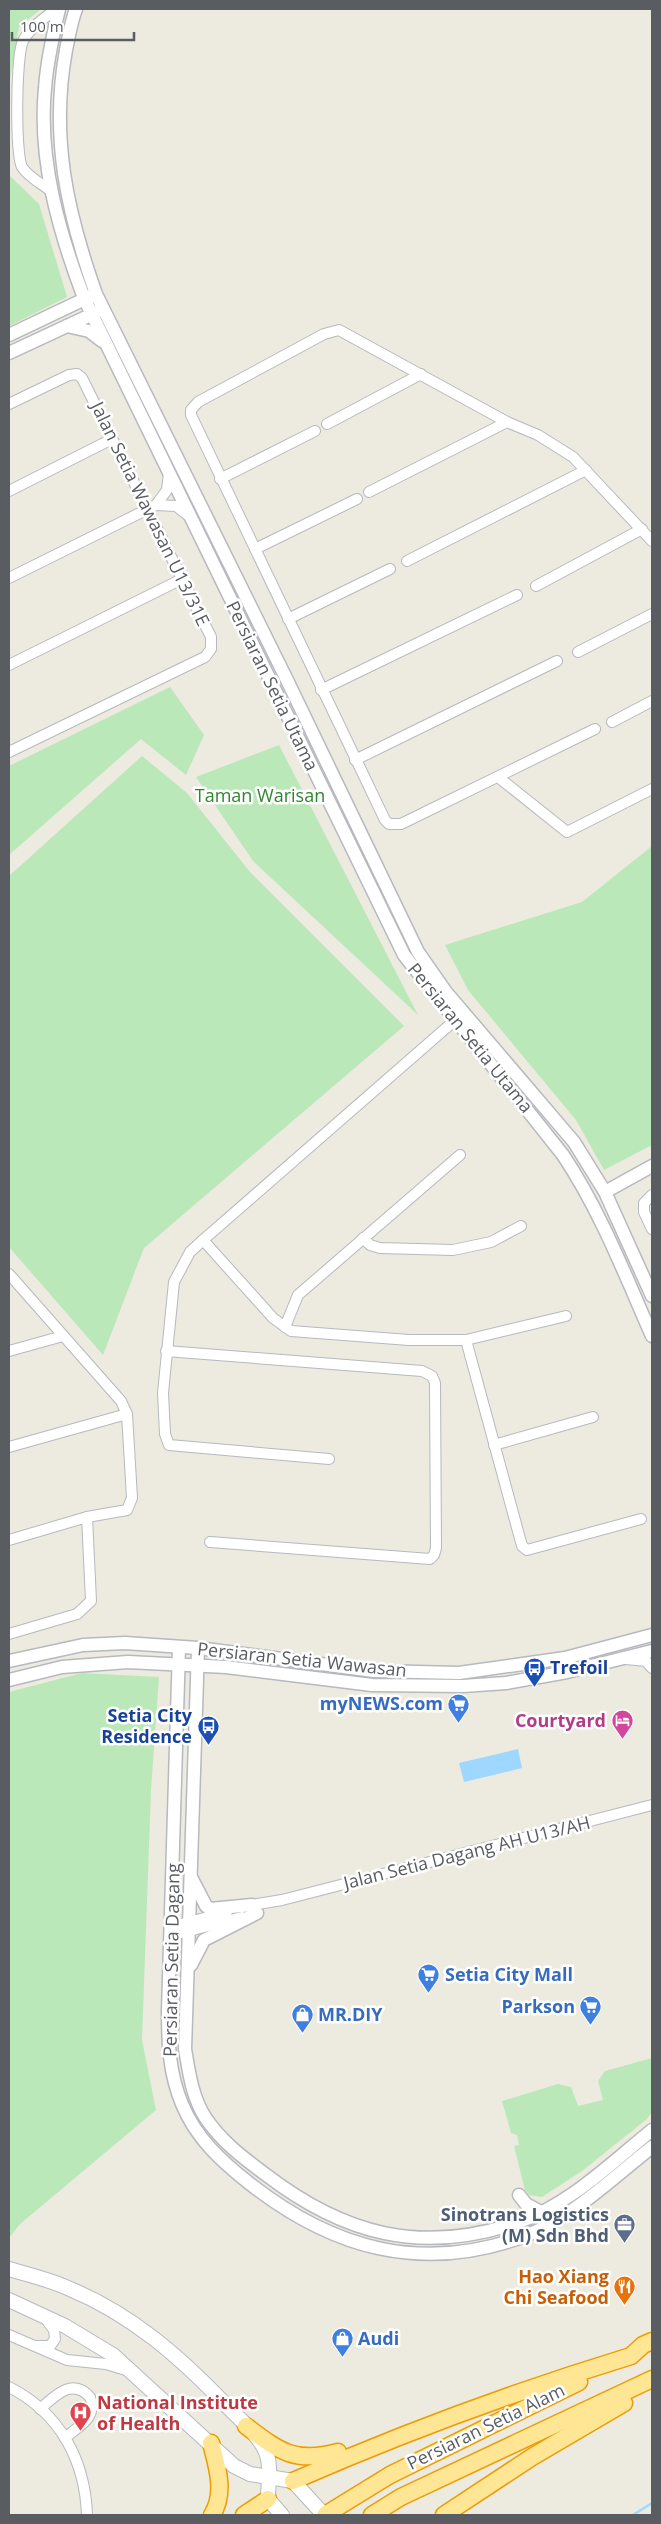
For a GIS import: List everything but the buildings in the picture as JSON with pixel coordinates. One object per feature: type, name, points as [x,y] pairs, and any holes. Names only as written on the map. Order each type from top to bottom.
[{"type":"highway","points":[[293,2481],[358,2452],[576,2373],[631,2356],[643,2345],[652,2341]]},
{"type":"highway","name":"Persiaran Setia Alam","points":[[324,2515],[390,2475],[652,2347]]},
{"type":"highway","name":"Persiaran Setia Alam","points":[[372,2515],[401,2497],[652,2379]]},
{"type":"highway","points":[[444,2515],[532,2457],[652,2386]]},
{"type":"highway","points":[[246,2426],[286,2454],[318,2458],[430,2426]]},
{"type":"highway","points":[[211,2443],[219,2472],[220,2496],[212,2515]]},
{"type":"highway","points":[[244,2515],[268,2499]]},
{"type":"main road","points":[[9,2269],[69,2288],[127,2319],[161,2343],[192,2370],[246,2426],[265,2450],[269,2476],[268,2499],[282,2515]]},
{"type":"main road","points":[[9,2300],[114,2355],[242,2471],[293,2481],[324,2515]]},
{"type":"street","name":"Persiaran Setia Utama","points":[[58,9],[44,90],[45,135],[51,191],[63,240],[97,312],[287,680],[418,952],[458,1016],[577,1176],[601,1220],[652,1336]]},
{"type":"street","points":[[51,191],[29,174],[20,161],[18,100],[22,44],[34,27],[58,9]]},
{"type":"street","name":"Persiaran Setia Utama","points":[[76,9],[63,68],[59,106],[60,143],[67,193],[90,296]]},
{"type":"street","points":[[9,335],[90,296]]},
{"type":"street","name":"Persiaran Setia Utama","points":[[97,312],[106,345],[404,955],[458,1016],[562,1126],[605,1192],[652,1296]]},
{"type":"street","points":[[9,353],[97,312]]},
{"type":"street","points":[[67,326],[90,331],[106,345]]},
{"type":"street","points":[[595,729],[401,824],[389,824],[355,760],[255,549],[191,420],[191,410],[194,406],[324,334],[339,330],[574,457],[652,541]]},
{"type":"street","name":"Jalan Setia Wawasan U13/31E","points":[[9,404],[69,375],[76,374],[82,378],[112,439],[152,507],[182,579],[211,637],[211,649],[204,657],[9,752]]},
{"type":"street","points":[[327,424],[421,374]]},
{"type":"street","points":[[369,492],[507,422]]},
{"type":"street","points":[[220,479],[315,431]]},
{"type":"street","points":[[9,491],[112,439]]},
{"type":"street","points":[[407,561],[586,470]]},
{"type":"street","points":[[9,578],[152,507],[167,490],[169,472]]},
{"type":"street","points":[[255,549],[356,498]]},
{"type":"street","points":[[152,507],[176,506],[190,516]]},
{"type":"street","points":[[536,586],[642,529]]},
{"type":"street","points":[[288,619],[390,570]]},
{"type":"street","points":[[9,665],[182,579]]},
{"type":"street","points":[[322,690],[517,595]]},
{"type":"street","points":[[578,652],[652,614]]},
{"type":"street","points":[[355,760],[557,662]]},
{"type":"street","points":[[612,722],[652,701]]},
{"type":"street","points":[[498,777],[566,832],[652,789]]},
{"type":"street","points":[[329,1459],[169,1444],[164,1434],[164,1410],[166,1351],[174,1282],[190,1252],[202,1240],[458,1016]]},
{"type":"street","points":[[285,1326],[298,1295],[460,1155]]},
{"type":"street","points":[[605,1192],[652,1166]]},
{"type":"street","points":[[594,1173],[604,1180],[621,1183]]},
{"type":"street","points":[[577,1176],[591,1186],[605,1192]]},
{"type":"street","points":[[615,1213],[621,1183]]},
{"type":"street","points":[[601,1220],[605,1192]]},
{"type":"street","points":[[652,1195],[644,1203],[644,1212],[652,1229]]},
{"type":"street","points":[[364,1238],[370,1245],[380,1248],[453,1250],[491,1242],[521,1226]]},
{"type":"street","points":[[202,1240],[273,1318],[291,1331],[380,1338],[466,1340],[566,1316]]},
{"type":"street","points":[[9,1274],[121,1401],[127,1414],[132,1498],[127,1510],[87,1518],[9,1540]]},
{"type":"street","points":[[9,1351],[63,1336]]},
{"type":"street","points":[[466,1340],[522,1546],[527,1550],[641,1519]]},
{"type":"street","points":[[166,1351],[422,1371],[432,1376],[435,1383],[436,1548],[430,1559],[210,1542]]},
{"type":"street","points":[[9,1448],[127,1414]]},
{"type":"street","points":[[494,1445],[594,1417]]},
{"type":"street","points":[[9,1634],[76,1614],[88,1606],[92,1594],[87,1518]]},
{"type":"street","name":"Persiaran Setia Wawasan","points":[[9,1661],[60,1649],[99,1643],[198,1648],[374,1671],[459,1673],[565,1658],[652,1635]]},
{"type":"street","name":"Persiaran Setia Dagang","points":[[179,1648],[168,2011],[172,2073],[182,2104],[196,2131],[220,2160],[265,2195],[334,2235],[365,2246],[397,2252],[440,2253],[473,2250],[529,2234],[563,2215],[652,2147]]},
{"type":"street","name":"Persiaran Setia Dagang","points":[[198,1648],[185,2049],[196,2098],[205,2116],[228,2146],[275,2182],[314,2207],[358,2228],[394,2236],[432,2239],[483,2232],[517,2223],[562,2202],[652,2130]]},
{"type":"street","name":"Persiaran Setia Wawasan","points":[[9,1680],[78,1665],[128,1662],[226,1667],[372,1686],[464,1686],[506,1682],[625,1659],[652,1651]]},
{"type":"street","points":[[625,1659],[646,1661],[652,1668]]},
{"type":"street","points":[[163,1665],[173,1675],[178,1687]]},
{"type":"street","points":[[196,1690],[213,1672],[226,1667]]},
{"type":"street","name":"Jalan Setia Dagang AH U13/AH","points":[[170,1931],[282,1900],[652,1805]]},
{"type":"street","points":[[191,1877],[206,1906],[210,1909],[254,1909]]},
{"type":"street","points":[[189,1970],[204,1940],[254,1909]]},
{"type":"street","points":[[519,2196],[526,2204],[541,2212]]},
{"type":"street","points":[[483,2232],[514,2214]]},
{"type":"street","points":[[35,2346],[50,2346],[55,2339],[54,2330],[44,2317]]},
{"type":"street","points":[[9,2335],[67,2360],[106,2364],[134,2373]]},
{"type":"street","points":[[9,2387],[21,2393],[40,2409],[65,2438],[81,2470],[86,2496],[87,2515]]},
{"type":"street","points":[[40,2409],[66,2389],[79,2388],[87,2394],[93,2403],[90,2415],[65,2438]]},
{"type":"green space","points":[[9,9],[41,9],[19,27],[9,85]]},
{"type":"green space","points":[[9,175],[39,204],[67,297],[9,326]]},
{"type":"green space","points":[[170,687],[204,735],[186,775],[141,739],[9,855],[9,766]]},
{"type":"green space","name":"Taman Warisan","points":[[279,745],[418,1015],[253,861],[196,777]]},
{"type":"green space","points":[[142,756],[187,793],[250,872],[404,1026],[144,1248],[103,1355],[9,1247],[9,876]]},
{"type":"green space","points":[[652,846],[652,1145],[604,1170],[576,1120],[468,990],[445,945],[582,902]]},
{"type":"green space","points":[[82,1673],[159,1677],[151,1790],[142,2040],[156,2110],[20,2224],[9,2238],[9,1692]]},
{"type":"green space","points":[[652,2058],[652,2112],[647,2119],[582,2171],[542,2197],[529,2195],[525,2190],[514,2146],[519,2145],[517,2135],[511,2133],[502,2101],[558,2084],[571,2087],[578,2106],[603,2100],[598,2081],[605,2071]]},
{"type":"water","points":[[518,1749],[522,1768],[464,1782],[459,1763]]},
{"type":"waterway","points":[[633,2515],[652,2503]]},
{"type":"place","name":"Trefoil","points":[[534,1687]]},
{"type":"place","name":"myNEWS.com","points":[[459,1723]]},
{"type":"place","name":"Courtyard","points":[[622,1740]]},
{"type":"place","name":"Setia City Residence","points":[[208,1745]]},
{"type":"place","name":"Setia City Mall","points":[[429,1994]]},
{"type":"place","name":"Parkson","points":[[591,2026]]},
{"type":"place","name":"MR.DIY","points":[[302,2034]]},
{"type":"place","name":"Sinotrans Logistics (M) Sdn Bhd","points":[[625,2244]]},
{"type":"place","name":"Hao Xiang Chi Seafood","points":[[625,2306]]},
{"type":"place","name":"Audi","points":[[342,2358]]},
{"type":"place","name":"National Institute of Health","points":[[81,2432]]}]
